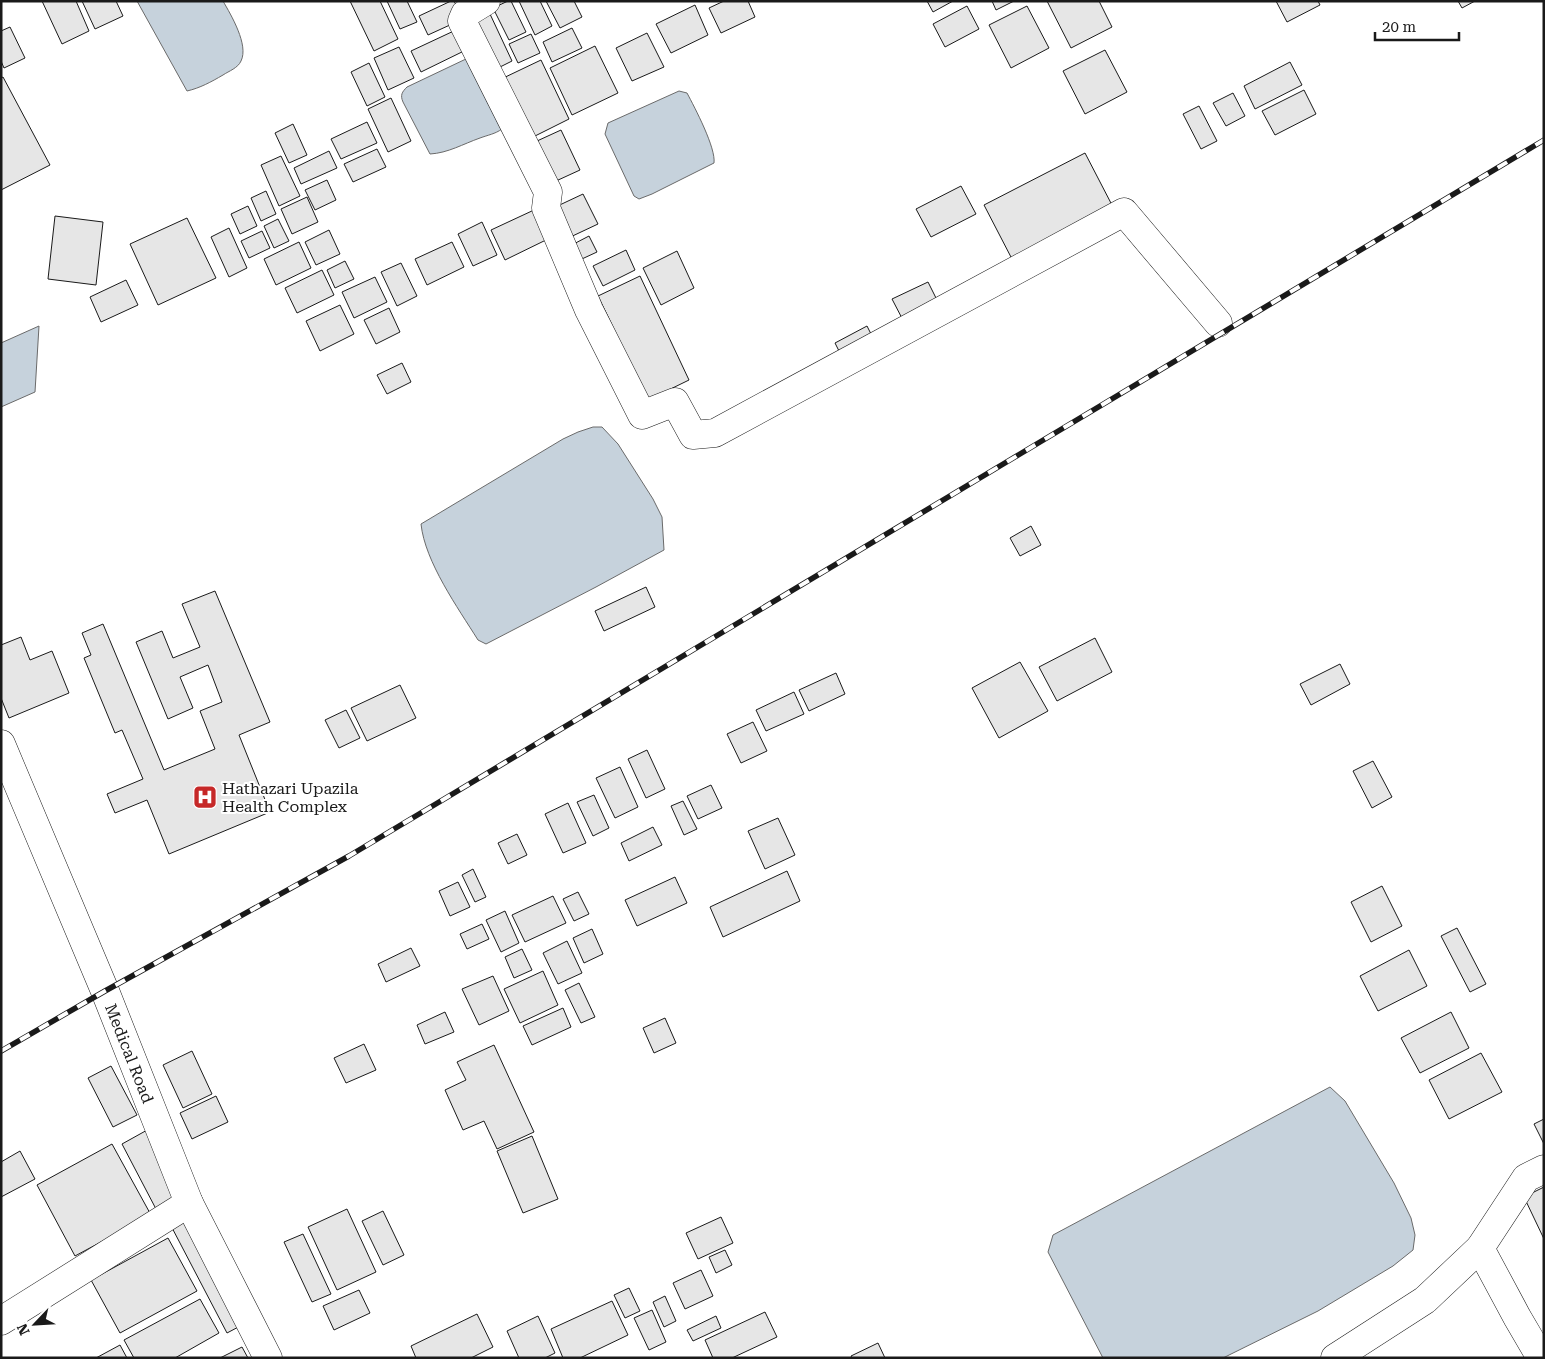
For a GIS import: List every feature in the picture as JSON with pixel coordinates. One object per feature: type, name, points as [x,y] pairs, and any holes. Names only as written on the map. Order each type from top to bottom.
[{"type":"street","points":[[486,1],[465,14],[462,21],[548,192],[546,208],[585,302],[642,415],[675,402],[693,435],[715,433],[1124,212],[1218,322]]},
{"type":"street","name":"Medical Road","points":[[1,744],[105,991],[189,1203],[268,1358]]},
{"type":"street","points":[[1335,1358],[1425,1300],[1480,1248],[1526,1178],[1544,1169]]},
{"type":"street","points":[[1,1321],[189,1203]]},
{"type":"street","points":[[1480,1248],[1541,1358]]},
{"type":"shaded area","points":[[137,1],[223,1],[241,39],[243,54],[240,63],[210,82],[187,91]]},
{"type":"shaded area","points":[[468,58],[502,129],[449,150],[430,154],[403,102],[402,94],[407,87]]},
{"type":"shaded area","points":[[679,91],[687,93],[700,118],[712,148],[714,163],[639,199],[634,196],[605,134],[608,123]]},
{"type":"shaded area","points":[[39,326],[35,392],[1,407],[1,343]]},
{"type":"shaded area","points":[[593,427],[602,427],[618,444],[653,499],[662,517],[664,550],[486,644],[478,640],[452,599],[436,569],[424,539],[421,524],[563,439]]},
{"type":"shaded area","points":[[1330,1087],[1345,1101],[1394,1183],[1411,1218],[1415,1235],[1413,1250],[1393,1266],[1318,1311],[1223,1358],[1103,1358],[1048,1252],[1053,1235]]},
{"type":"building","points":[[42,1],[76,1],[89,31],[62,44]]},
{"type":"building","points":[[82,1],[116,1],[123,16],[95,29]]},
{"type":"building","points":[[350,1],[380,1],[398,39],[374,51]]},
{"type":"building","points":[[387,1],[407,1],[417,22],[400,29]]},
{"type":"building","points":[[454,1],[463,19],[428,35],[419,16]]},
{"type":"building","points":[[511,1],[526,32],[509,40],[493,8]]},
{"type":"building","points":[[519,1],[540,1],[552,26],[535,35]]},
{"type":"building","points":[[546,1],[574,1],[582,17],[560,28]]},
{"type":"building","points":[[724,1],[748,1],[755,17],[721,33],[709,8]]},
{"type":"building","points":[[927,1],[953,1],[933,12]]},
{"type":"building","points":[[992,1],[1014,1],[996,10]]},
{"type":"building","points":[[1047,1],[1099,1],[1112,27],[1071,48]]},
{"type":"building","points":[[1276,1],[1318,1],[1320,5],[1287,22]]},
{"type":"building","points":[[1458,1],[1475,1],[1462,8]]},
{"type":"building","points":[[695,5],[708,35],[671,53],[656,24]]},
{"type":"building","points":[[967,6],[979,29],[945,47],[933,24]]},
{"type":"building","points":[[1027,6],[1049,48],[1011,68],[989,25]]},
{"type":"building","points":[[490,14],[512,61],[492,71],[469,24]]},
{"type":"building","points":[[10,27],[25,58],[4,68],[1,61],[1,31]]},
{"type":"building","points":[[572,28],[582,48],[552,62],[543,42]]},
{"type":"building","points":[[458,29],[468,49],[421,72],[411,51]]},
{"type":"building","points":[[647,33],[664,67],[632,81],[616,48]]},
{"type":"building","points":[[531,34],[540,53],[518,63],[509,44]]},
{"type":"building","points":[[595,46],[618,93],[572,115],[550,68]]},
{"type":"building","points":[[399,47],[414,78],[388,90],[374,58]]},
{"type":"building","points":[[1105,50],[1127,92],[1085,114],[1063,71]]},
{"type":"building","points":[[541,60],[569,119],[525,141],[497,81]]},
{"type":"building","points":[[1290,62],[1302,85],[1255,109],[1244,86]]},
{"type":"building","points":[[369,63],[385,97],[367,106],[351,72]]},
{"type":"building","points":[[3,77],[50,165],[1,190],[1,78]]},
{"type":"building","points":[[1304,90],[1316,114],[1275,135],[1262,111]]},
{"type":"building","points":[[1233,93],[1245,116],[1226,126],[1213,103]]},
{"type":"building","points":[[391,98],[411,141],[388,152],[368,109]]},
{"type":"building","points":[[1199,106],[1217,141],[1201,149],[1183,114]]},
{"type":"building","points":[[367,122],[377,143],[341,159],[331,139]]},
{"type":"building","points":[[293,124],[307,155],[289,163],[275,133]]},
{"type":"building","points":[[561,130],[580,170],[556,181],[537,141]]},
{"type":"building","points":[[377,149],[386,167],[353,182],[344,164]]},
{"type":"building","points":[[329,151],[337,168],[301,184],[294,168]]},
{"type":"building","points":[[1085,153],[1113,207],[1012,259],[984,205]]},
{"type":"building","points":[[281,156],[300,196],[279,206],[261,165]]},
{"type":"building","points":[[327,180],[336,200],[315,210],[305,190]]},
{"type":"building","points":[[961,186],[976,214],[931,237],[916,209]]},
{"type":"building","points":[[266,191],[276,214],[261,221],[251,198]]},
{"type":"building","points":[[583,194],[598,224],[564,240],[549,210]]},
{"type":"building","points":[[307,197],[318,222],[292,234],[281,209]]},
{"type":"building","points":[[248,206],[257,226],[240,234],[231,214]]},
{"type":"building","points":[[534,210],[548,239],[505,260],[491,230]]},
{"type":"building","points":[[55,216],[103,222],[96,285],[48,279]]},
{"type":"building","points":[[187,218],[216,278],[158,305],[130,244]]},
{"type":"building","points":[[278,219],[289,241],[274,248],[264,226]]},
{"type":"building","points":[[482,222],[497,255],[473,266],[458,234]]},
{"type":"building","points":[[229,228],[247,268],[229,277],[211,237]]},
{"type":"building","points":[[329,230],[340,254],[316,265],[305,242]]},
{"type":"building","points":[[262,231],[270,248],[249,258],[241,241]]},
{"type":"building","points":[[589,236],[597,252],[571,264],[564,249]]},
{"type":"building","points":[[299,242],[311,268],[276,285],[264,259]]},
{"type":"building","points":[[452,242],[464,267],[427,285],[415,259]]},
{"type":"building","points":[[626,250],[635,270],[603,286],[593,266]]},
{"type":"building","points":[[677,251],[694,288],[661,305],[643,268]]},
{"type":"building","points":[[345,261],[354,279],[335,288],[327,270]]},
{"type":"building","points":[[401,263],[417,296],[397,306],[381,272]]},
{"type":"building","points":[[322,270],[334,295],[297,313],[285,288]]},
{"type":"building","points":[[640,276],[689,380],[648,400],[598,296]]},
{"type":"building","points":[[375,277],[387,302],[354,318],[342,292]]},
{"type":"building","points":[[126,280],[138,305],[101,322],[90,297]]},
{"type":"building","points":[[928,282],[940,306],[905,324],[892,299]]},
{"type":"building","points":[[340,305],[354,334],[320,351],[306,321]]},
{"type":"building","points":[[389,308],[400,332],[376,344],[364,320]]},
{"type":"building","points":[[867,326],[876,344],[844,361],[835,343]]},
{"type":"building","points":[[402,363],[411,382],[387,394],[377,375]]},
{"type":"building","points":[[1031,526],[1041,545],[1020,556],[1010,538]]},
{"type":"building","points":[[646,587],[655,607],[604,631],[595,611]]},
{"type":"building","points":[[215,591],[270,722],[239,735],[270,812],[169,854],[147,800],[115,813],[107,794],[143,779],[122,730],[115,733],[84,658],[91,655],[82,633],[103,624],[164,770],[215,749],[200,711],[222,702],[208,665],[180,677],[193,708],[168,719],[136,642],[162,631],[173,658],[200,647],[182,604]]},
{"type":"building","points":[[21,637],[30,660],[52,651],[69,693],[9,718],[1,698],[1,645]]},
{"type":"building","points":[[1095,638],[1112,672],[1057,701],[1039,667]]},
{"type":"building","points":[[1020,662],[1048,711],[999,738],[972,688]]},
{"type":"building","points":[[1340,664],[1350,684],[1311,705],[1300,684]]},
{"type":"building","points":[[836,673],[845,694],[809,711],[799,690]]},
{"type":"building","points":[[400,685],[416,718],[367,741],[351,708]]},
{"type":"building","points":[[794,692],[804,714],[766,731],[756,710]]},
{"type":"building","points":[[346,710],[360,738],[339,748],[325,720]]},
{"type":"building","points":[[753,722],[767,751],[741,763],[727,734]]},
{"type":"building","points":[[647,750],[665,789],[646,798],[628,759]]},
{"type":"building","points":[[1373,761],[1392,797],[1372,808],[1353,771]]},
{"type":"building","points":[[620,767],[638,807],[615,818],[596,778]]},
{"type":"building","points":[[711,785],[722,808],[698,819],[687,796]]},
{"type":"building","points":[[594,795],[609,828],[593,836],[577,802]]},
{"type":"building","points":[[683,801],[697,829],[684,835],[671,806]]},
{"type":"building","points":[[568,803],[586,843],[563,853],[545,814]]},
{"type":"building","points":[[778,818],[795,855],[765,869],[748,831]]},
{"type":"building","points":[[653,827],[662,845],[629,861],[621,843]]},
{"type":"building","points":[[517,834],[527,855],[508,864],[498,843]]},
{"type":"building","points":[[473,869],[486,897],[475,902],[462,875]]},
{"type":"building","points":[[787,871],[800,901],[723,937],[710,907]]},
{"type":"building","points":[[675,877],[687,903],[637,926],[625,900]]},
{"type":"building","points":[[458,882],[470,907],[450,916],[439,891]]},
{"type":"building","points":[[1382,886],[1402,926],[1371,942],[1351,902]]},
{"type":"building","points":[[578,892],[589,914],[574,921],[563,899]]},
{"type":"building","points":[[553,896],[566,923],[525,942],[512,915]]},
{"type":"building","points":[[505,911],[519,943],[501,952],[486,920]]},
{"type":"building","points":[[482,924],[489,939],[467,949],[460,934]]},
{"type":"building","points":[[1457,928],[1486,984],[1470,992],[1441,936]]},
{"type":"building","points":[[592,929],[603,954],[584,963],[573,938]]},
{"type":"building","points":[[567,941],[582,973],[558,984],[543,953]]},
{"type":"building","points":[[411,948],[420,966],[386,982],[378,964]]},
{"type":"building","points":[[522,949],[532,970],[514,978],[505,957]]},
{"type":"building","points":[[1409,950],[1427,986],[1378,1011],[1360,976]]},
{"type":"building","points":[[543,971],[558,1005],[520,1023],[504,989]]},
{"type":"building","points":[[493,976],[509,1011],[479,1025],[462,989]]},
{"type":"building","points":[[579,983],[595,1017],[581,1023],[565,990]]},
{"type":"building","points":[[563,1008],[571,1027],[532,1045],[523,1026]]},
{"type":"building","points":[[445,1012],[454,1032],[425,1044],[417,1025]]},
{"type":"building","points":[[1451,1012],[1469,1048],[1420,1073],[1401,1038]]},
{"type":"building","points":[[665,1018],[676,1043],[654,1053],[643,1028]]},
{"type":"building","points":[[364,1044],[376,1070],[346,1083],[334,1058]]},
{"type":"building","points":[[494,1045],[534,1132],[497,1149],[484,1121],[463,1130],[445,1090],[466,1080],[457,1062]]},
{"type":"building","points":[[192,1051],[212,1094],[183,1108],[163,1065]]},
{"type":"building","points":[[1481,1053],[1502,1092],[1449,1119],[1429,1080]]},
{"type":"building","points":[[111,1066],[137,1115],[113,1127],[88,1078]]},
{"type":"building","points":[[216,1096],[228,1122],[192,1139],[180,1113]]},
{"type":"building","points":[[1544,1119],[1544,1144],[1534,1124]]},
{"type":"building","points":[[149,1129],[183,1195],[156,1209],[122,1144]]},
{"type":"building","points":[[532,1136],[558,1199],[523,1213],[497,1151]]},
{"type":"building","points":[[112,1144],[151,1215],[75,1256],[37,1185]]},
{"type":"building","points":[[20,1151],[35,1179],[1,1197],[1,1162]]},
{"type":"building","points":[[1544,1187],[1544,1239],[1524,1197]]},
{"type":"building","points":[[347,1209],[376,1272],[337,1290],[308,1227]]},
{"type":"building","points":[[383,1211],[404,1255],[383,1265],[362,1221]]},
{"type":"building","points":[[186,1213],[244,1324],[227,1333],[169,1222]]},
{"type":"building","points":[[721,1217],[733,1243],[698,1259],[686,1233]]},
{"type":"building","points":[[303,1234],[331,1294],[312,1302],[284,1242]]},
{"type":"building","points":[[168,1238],[197,1291],[120,1333],[91,1280]]},
{"type":"building","points":[[725,1250],[732,1265],[716,1273],[709,1257]]},
{"type":"building","points":[[701,1270],[713,1296],[685,1309],[673,1283]]},
{"type":"building","points":[[629,1288],[640,1311],[625,1318],[614,1295]]},
{"type":"building","points":[[359,1290],[370,1313],[334,1330],[323,1306]]},
{"type":"building","points":[[665,1296],[676,1321],[664,1327],[653,1302]]},
{"type":"building","points":[[200,1299],[219,1333],[175,1358],[134,1358],[124,1340]]},
{"type":"building","points":[[612,1301],[628,1335],[580,1358],[563,1358],[551,1329]]},
{"type":"building","points":[[652,1310],[666,1342],[649,1350],[634,1318]]},
{"type":"building","points":[[765,1312],[777,1337],[732,1358],[713,1358],[705,1340]]},
{"type":"building","points":[[477,1314],[493,1347],[471,1358],[416,1358],[411,1346]]},
{"type":"building","points":[[538,1316],[555,1353],[545,1358],[519,1358],[507,1331]]},
{"type":"building","points":[[716,1316],[721,1328],[693,1341],[687,1330]]},
{"type":"building","points":[[878,1343],[885,1358],[852,1358],[851,1356]]},
{"type":"building","points":[[120,1345],[127,1358],[96,1358]]},
{"type":"building","points":[[242,1347],[248,1358],[220,1358]]},
{"type":"railway","points":[[1,1051],[105,991],[349,856],[1544,140]]},
{"type":"place","name":"Hathazari Upazila Health Complex","points":[[205,797]]}]
